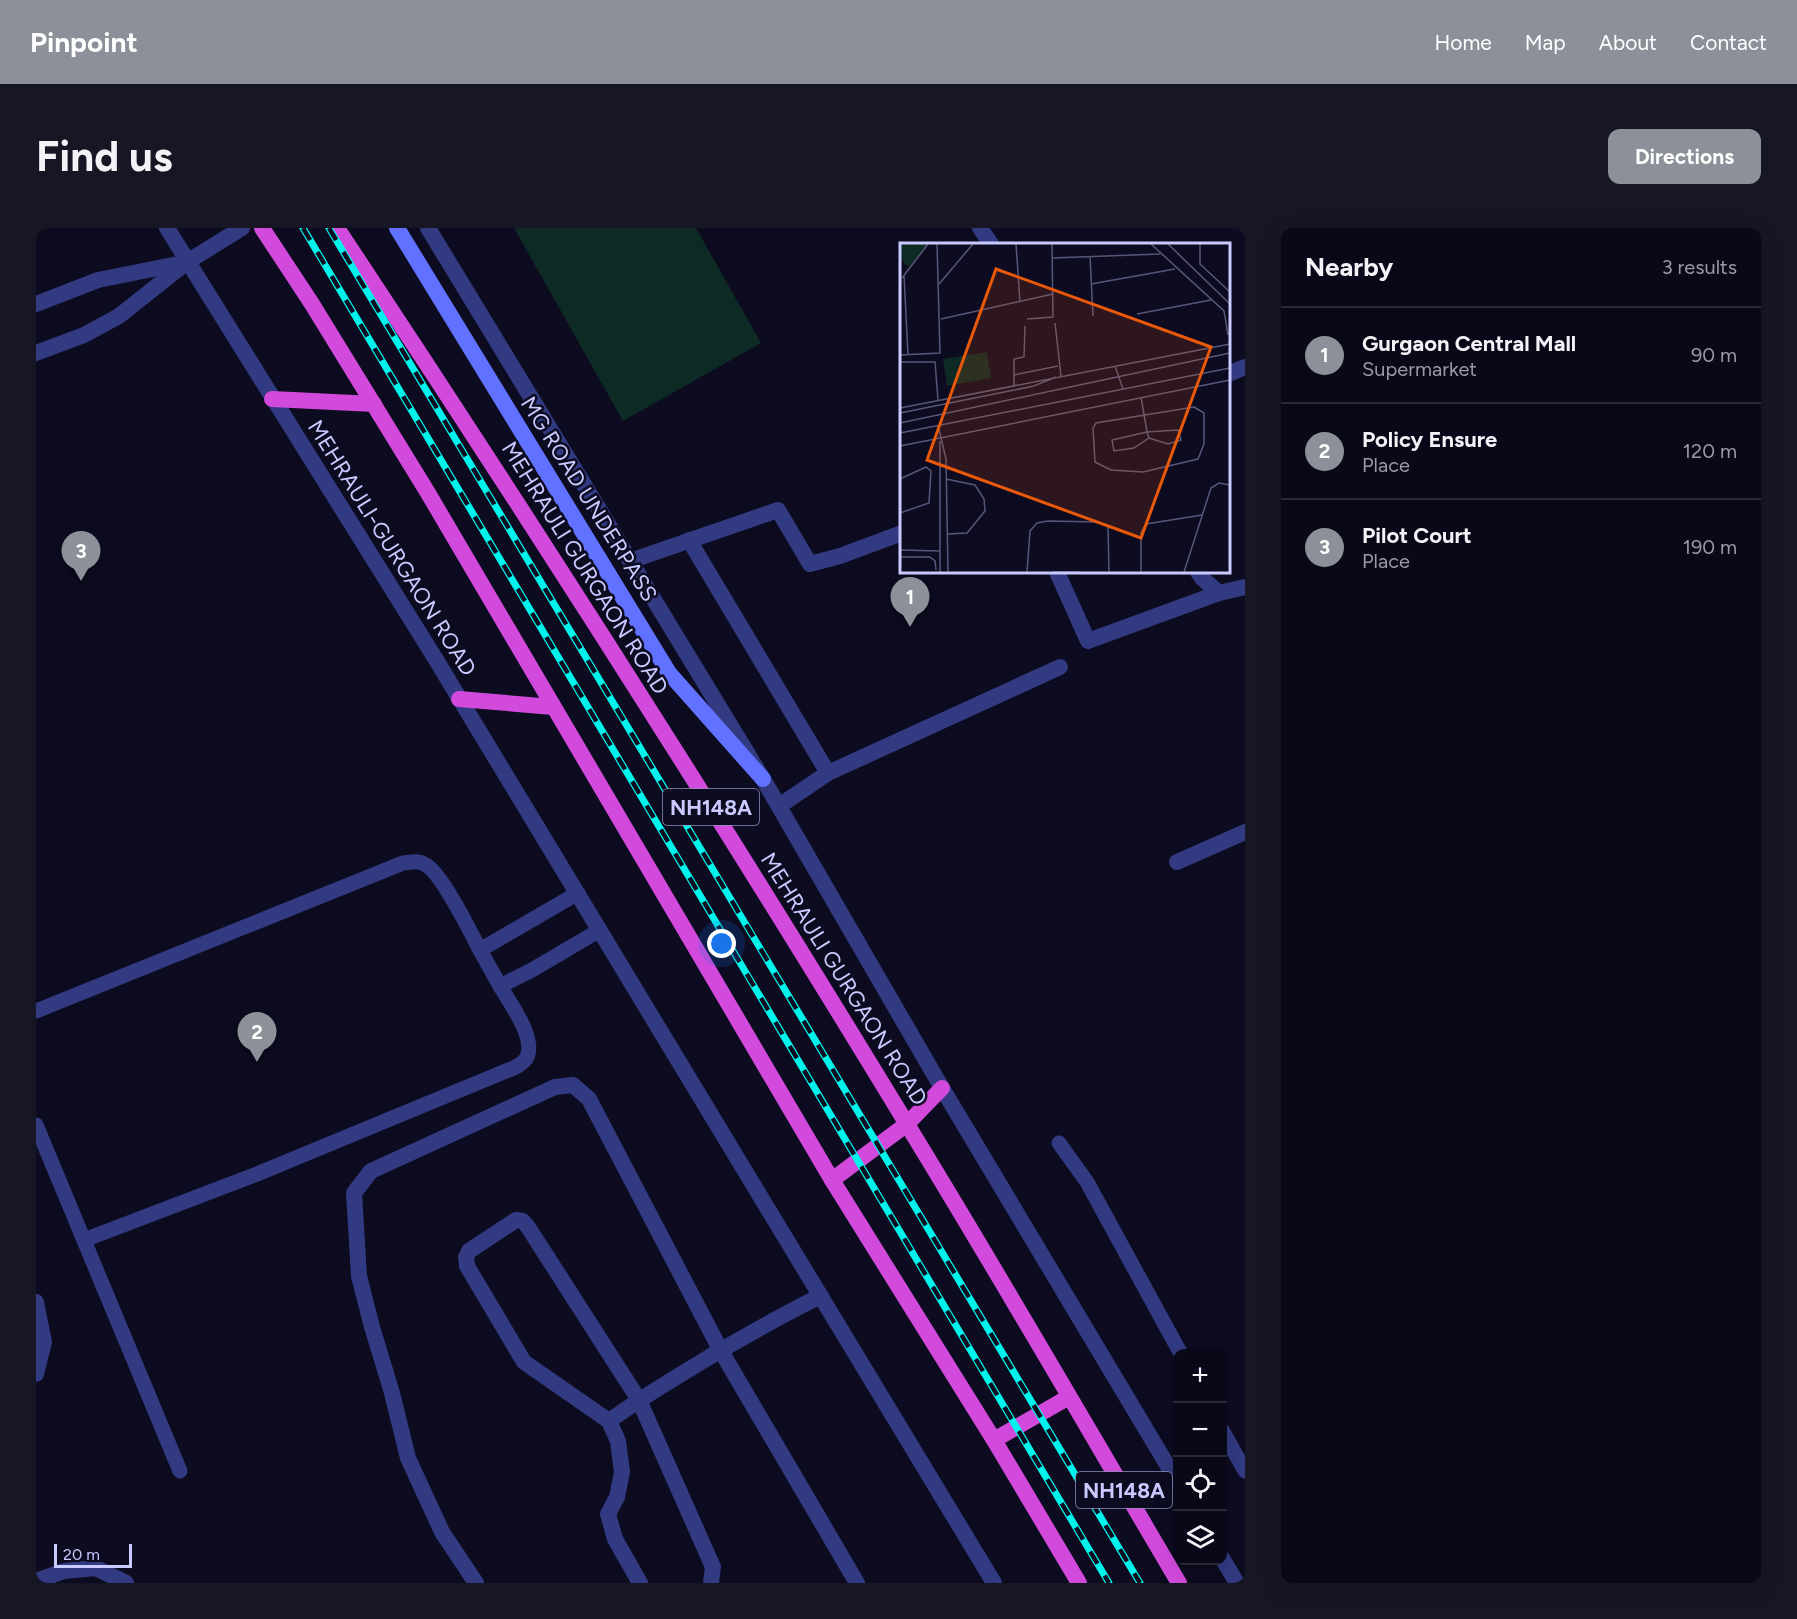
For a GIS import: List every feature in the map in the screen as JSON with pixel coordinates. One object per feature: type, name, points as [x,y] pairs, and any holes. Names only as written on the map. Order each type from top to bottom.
[{"type":"highway","points":[[262,228],[374,404],[832,1180],[994,1440],[1079,1583]]},
{"type":"highway","name":"MEHRAULI GURGAON ROAD","points":[[337,228],[511,492],[736,846],[908,1124],[1179,1583]]},
{"type":"highway","points":[[272,399],[374,404]]},
{"type":"highway","points":[[459,699],[554,707]]},
{"type":"highway","points":[[832,1180],[908,1124],[942,1088]]},
{"type":"highway","points":[[994,1440],[1069,1397]]},
{"type":"main road","name":"MG ROAD UNDERPASS","points":[[397,228],[669,673],[763,779]]},
{"type":"street","name":"MEHRAULI-GURGAON ROAD","points":[[166,228],[578,893],[994,1583]]},
{"type":"street","points":[[36,353],[84,335],[119,316],[187,262],[242,228]]},
{"type":"street","points":[[428,228],[763,779],[942,1088],[1173,1475]]},
{"type":"street","points":[[980,228],[990,243]]},
{"type":"street","points":[[36,303],[99,280],[187,262]]},
{"type":"street","points":[[1230,373],[1245,367]]},
{"type":"street","points":[[630,561],[778,510],[810,564],[840,556],[900,534]]},
{"type":"street","points":[[688,540],[828,773]]},
{"type":"street","points":[[1057,573],[1088,641],[1219,593],[1245,587]]},
{"type":"street","points":[[1199,573],[1219,593]]},
{"type":"street","points":[[779,806],[828,773],[1060,667]]},
{"type":"street","points":[[1177,862],[1245,832]]},
{"type":"street","points":[[476,1583],[442,1532],[408,1458],[359,1276],[354,1193],[371,1172],[555,1087],[573,1085],[589,1099],[721,1351],[857,1583]]},
{"type":"street","points":[[640,1583],[615,1539],[608,1514],[617,1497],[622,1472],[618,1441],[609,1421],[524,1362],[467,1266],[466,1257],[469,1251],[516,1220],[523,1221],[639,1400],[713,1567],[711,1583]]},
{"type":"street","points":[[609,1421],[639,1400],[721,1351],[795,1308],[821,1296]]},
{"type":"street","points":[[36,1302],[44,1342],[36,1374]]},
{"type":"street","points":[[1226,1565],[1238,1583]]},
{"type":"street","points":[[36,1581],[64,1571],[96,1568],[126,1583]]},
{"type":"lane","points":[[36,1011],[403,863],[417,861],[428,865],[438,876],[528,1037],[529,1050],[526,1060],[516,1067],[267,1170],[84,1240]]},
{"type":"lane","points":[[480,950],[578,893]]},
{"type":"lane","points":[[500,986],[600,930]]},
{"type":"lane","points":[[36,1125],[180,1472]]},
{"type":"lane","points":[[1059,1143],[1088,1182],[1179,1349]]},
{"type":"lane","points":[[1227,1439],[1245,1471]]},
{"type":"green space","points":[[514,228],[696,228],[761,343],[623,421]]},
{"type":"railway","points":[[303,228],[1109,1583]]},
{"type":"railway","points":[[329,228],[1140,1583]]},
{"type":"place","name":"Pilot Court","points":[[81,581]]},
{"type":"place","name":"Gurgaon Central Mall","points":[[910,627]]},
{"type":"place","name":"Policy Ensure","points":[[257,1062]]}]
